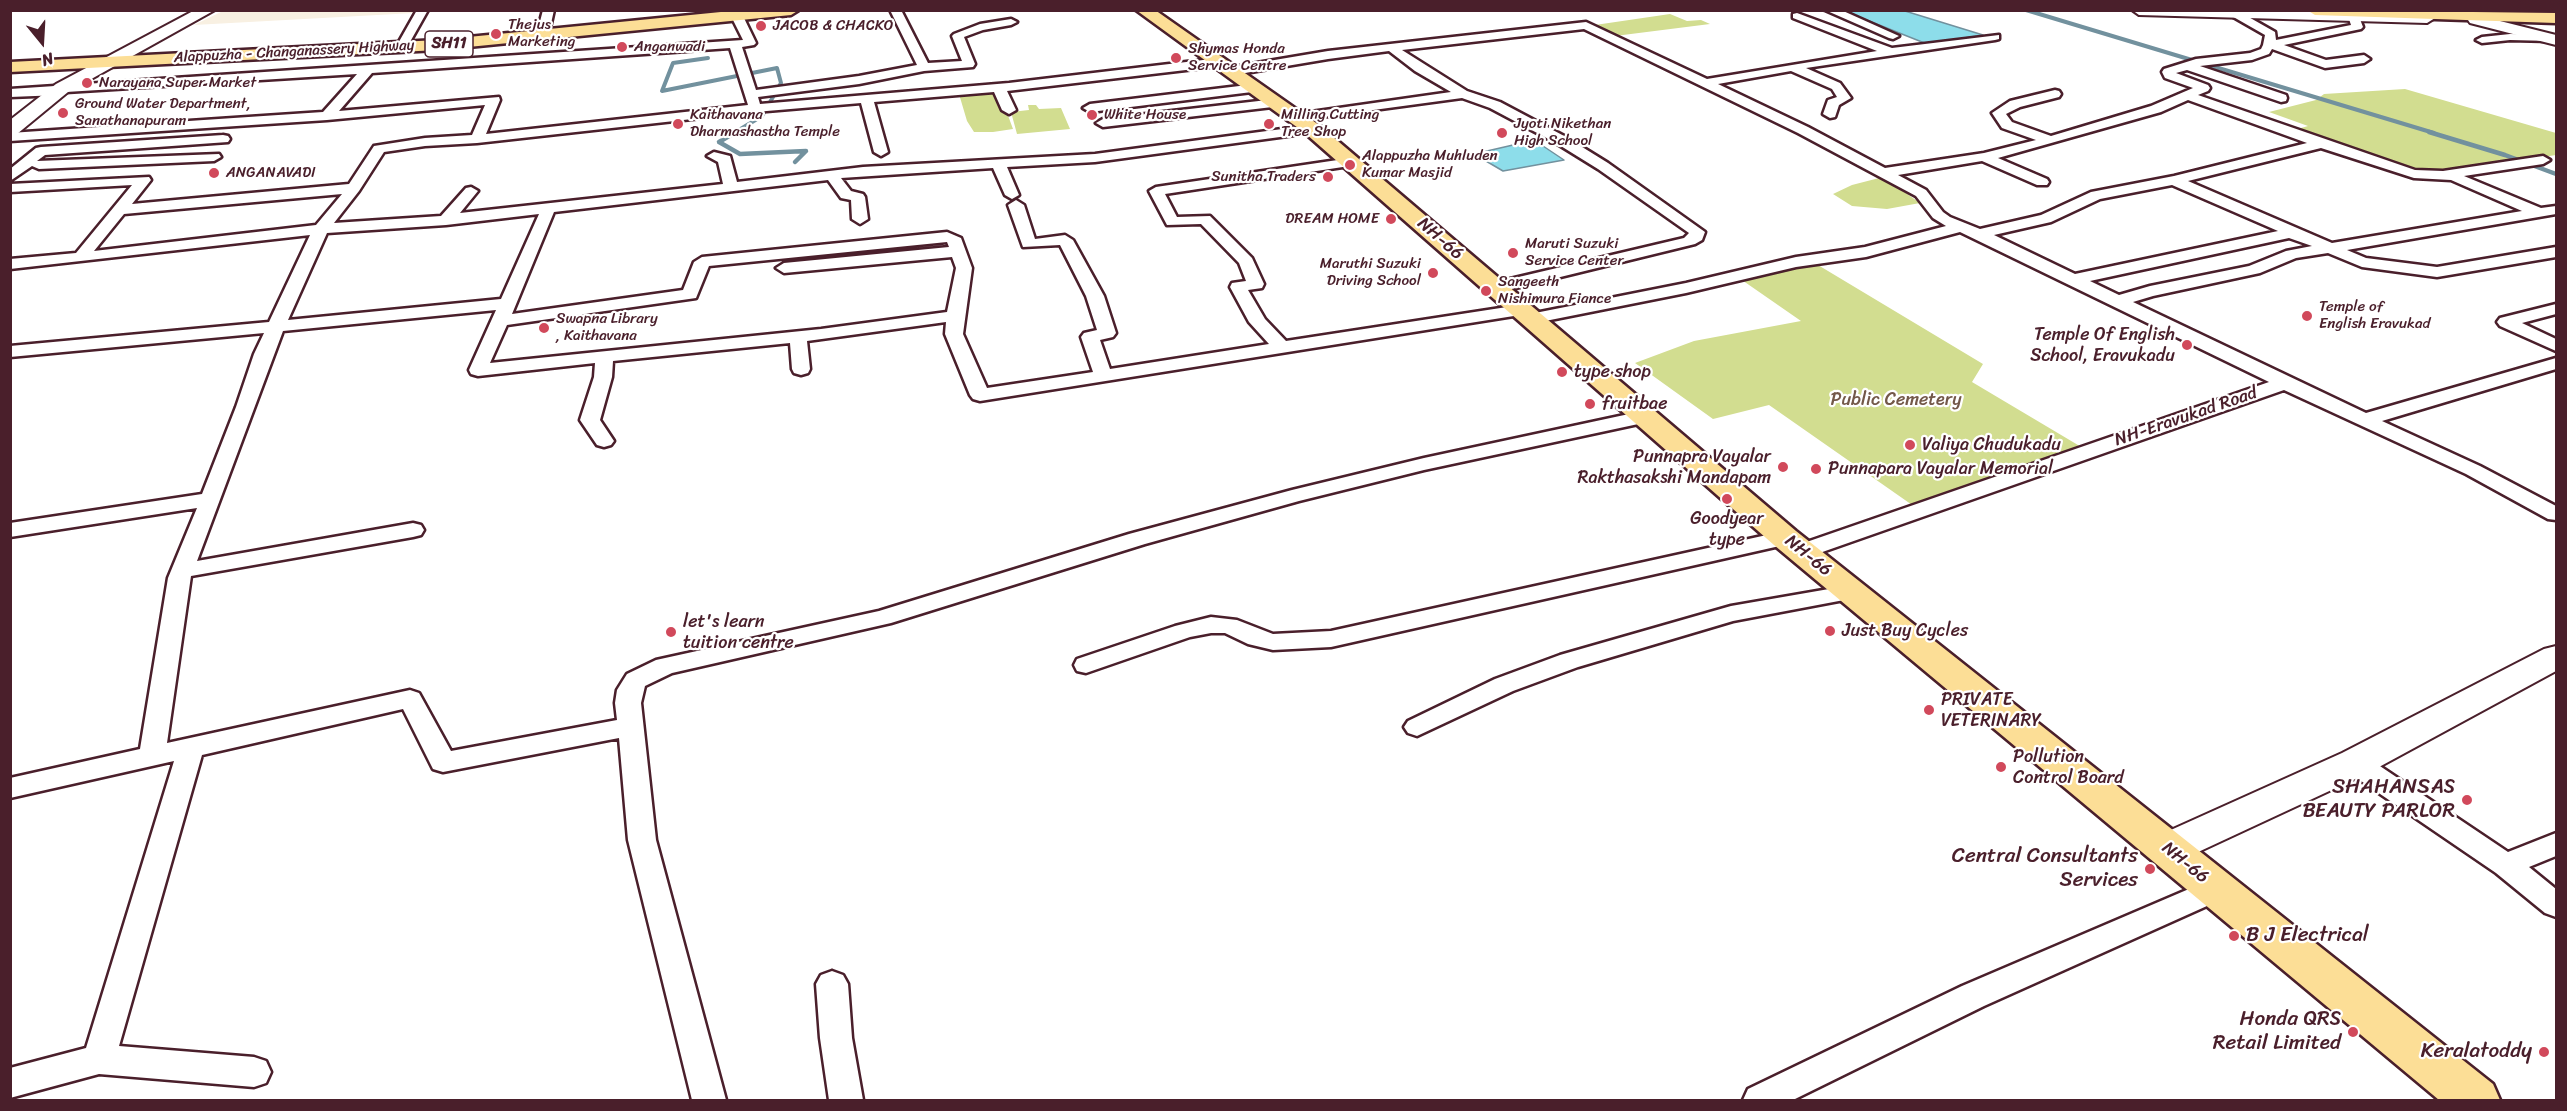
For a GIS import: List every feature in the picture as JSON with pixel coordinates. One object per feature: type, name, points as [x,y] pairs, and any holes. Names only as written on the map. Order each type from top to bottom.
[{"type":"main road","points":[[10,130],[61,90],[105,63],[208,10]]},
{"type":"main road","name":"Alappuzha - Changanassery Highway","points":[[10,68],[402,47],[542,36],[695,16],[737,16],[791,10]]},
{"type":"main road","name":"NH-66","points":[[1144,10],[1266,95],[1350,162],[1643,417],[1794,544],[2475,1101]]},
{"type":"main road","points":[[2139,10],[2476,20],[2555,30]]},
{"type":"main road","points":[[2315,10],[2555,30]]},
{"type":"main road","points":[[2168,849],[2355,763],[2556,657]]},
{"type":"street","points":[[402,47],[423,10]]},
{"type":"street","points":[[542,36],[549,10]]},
{"type":"street","points":[[895,10],[924,67]]},
{"type":"street","points":[[1830,10],[1922,48]]},
{"type":"street","points":[[1883,173],[1984,157],[2051,140],[2156,109],[2204,88],[2169,75],[2168,72],[2192,64],[2248,56],[2265,51],[2269,45],[2271,34],[2234,13]]},
{"type":"street","points":[[10,93],[368,70],[499,65],[750,43],[737,16]]},
{"type":"street","points":[[1797,16],[1895,53]]},
{"type":"street","points":[[2269,45],[2357,27],[2355,16]]},
{"type":"street","points":[[751,94],[859,80],[924,67],[969,64],[958,36],[980,27],[1011,22]]},
{"type":"street","points":[[10,264],[321,229],[446,220],[831,174],[1095,158],[1392,48],[1586,25],[1803,130],[1921,193],[1938,215],[2285,383],[2473,470],[2556,514]]},
{"type":"street","points":[[2482,40],[2555,30]]},
{"type":"street","points":[[1705,83],[1792,67],[1995,37]]},
{"type":"street","points":[[735,44],[755,108]]},
{"type":"street","points":[[2269,45],[2325,64]]},
{"type":"street","points":[[1392,48],[1419,68],[1463,94],[1495,105],[1561,140],[1603,166],[1697,232],[1696,237],[1689,241],[1495,288]]},
{"type":"street","points":[[2248,56],[2269,62]]},
{"type":"street","points":[[2301,71],[2325,64],[2364,59]]},
{"type":"street","points":[[2192,64],[2281,98]]},
{"type":"street","points":[[1792,67],[1836,86],[1845,98],[1833,104],[1830,114]]},
{"type":"street","points":[[327,116],[368,70]]},
{"type":"street","points":[[999,88],[1009,110]]},
{"type":"street","points":[[152,758],[181,571],[246,407],[263,354],[278,325],[276,322],[321,229],[354,188],[380,149],[425,142],[477,139],[755,108],[999,88],[1266,95],[1463,94]]},
{"type":"street","points":[[2051,140],[2007,125],[1999,113],[2015,104],[2055,94]]},
{"type":"street","points":[[2186,94],[2322,144],[2414,174],[2446,175],[2520,162],[2540,161]]},
{"type":"street","points":[[10,137],[266,127],[327,116],[494,95],[477,139]]},
{"type":"street","points":[[1090,108],[1266,95]]},
{"type":"street","points":[[1103,123],[1266,95]]},
{"type":"street","points":[[867,100],[881,152]]},
{"type":"street","points":[[539,149],[552,131]]},
{"type":"street","points":[[10,177],[41,151],[223,140]]},
{"type":"street","points":[[1977,234],[2046,219],[2096,195],[2174,180],[2322,144]]},
{"type":"street","points":[[714,156],[725,159],[731,186]]},
{"type":"street","points":[[10,166],[214,157]]},
{"type":"street","points":[[1984,157],[2042,182]]},
{"type":"street","points":[[1281,347],[1258,322],[1238,287],[1256,284],[1246,261],[1205,219],[1172,222],[1156,191],[1350,162]]},
{"type":"street","points":[[999,165],[1029,244],[1065,240],[1095,296],[1107,333],[1090,337],[1103,375]]},
{"type":"street","points":[[831,174],[846,195],[858,197],[860,219]]},
{"type":"street","points":[[2446,175],[2552,215]]},
{"type":"street","points":[[10,188],[144,180],[81,257]]},
{"type":"street","points":[[2174,180],[2370,264],[2381,263],[2437,272],[2556,252]]},
{"type":"street","points":[[121,210],[354,188]]},
{"type":"street","points":[[446,220],[471,191]]},
{"type":"street","points":[[549,207],[478,370],[798,337],[955,316]]},
{"type":"street","points":[[2116,302],[2150,291],[2254,270],[2292,254],[2419,231],[2552,215]]},
{"type":"street","points":[[500,321],[690,294],[702,261],[954,243],[964,268],[954,334],[980,395],[1281,347],[1525,314],[1686,288],[1797,261],[1866,252],[1960,226]]},
{"type":"street","points":[[2072,280],[2289,233],[2301,235]]},
{"type":"street","points":[[10,352],[508,304]]},
{"type":"street","points":[[2556,309],[2506,322],[2556,346]]},
{"type":"street","points":[[798,337],[801,369]]},
{"type":"street","points":[[604,358],[603,377],[590,420],[604,441]]},
{"type":"street","points":[[2363,420],[2556,363]]},
{"type":"street","name":"NH-Eravukad Road","points":[[1086,664],[1184,631],[1211,626],[1229,625],[1257,638],[1273,642],[1331,639],[1794,544],[2285,383]]},
{"type":"street","points":[[709,1101],[642,840],[628,703],[630,690],[636,680],[665,666],[883,618],[927,606],[1137,539],[1292,496],[1643,417]]},
{"type":"street","points":[[10,530],[211,499]]},
{"type":"street","points":[[181,571],[413,530]]},
{"type":"street","points":[[1417,727],[1504,686],[1569,661],[1731,614],[1852,592]]},
{"type":"street","points":[[10,788],[410,699],[443,762],[630,728]]},
{"type":"street","points":[[99,1059],[191,748]]},
{"type":"street","points":[[2355,763],[2506,866],[2556,905]]},
{"type":"street","points":[[2506,866],[2556,844]]},
{"type":"street","points":[[1760,1101],[1973,996],[2217,889]]},
{"type":"street","points":[[832,984],[836,1038],[846,1101]]},
{"type":"street","points":[[10,1083],[99,1059],[254,1072]]},
{"type":"shaded area","points":[[223,11],[451,11],[194,25]]},
{"type":"green space","points":[[1670,14],[1687,21],[1701,20],[1710,24],[1615,36],[1595,25]]},
{"type":"green space","points":[[2405,89],[2556,133],[2556,155],[2445,172],[2423,172],[2294,130],[2308,126],[2269,112],[2316,100],[2324,94]]},
{"type":"green space","points":[[996,92],[1003,102],[1013,129],[974,132],[967,121],[959,94]]},
{"type":"green space","points":[[1028,105],[1036,105],[1039,109],[1061,108],[1070,129],[1017,134],[1011,112],[1029,110]]},
{"type":"green space","points":[[1883,177],[1920,203],[1887,209],[1852,206],[1833,194],[1852,185]]},
{"type":"green space","name":"Public Cemetery","points":[[1813,262],[1983,364],[1972,382],[2083,448],[1915,507],[1769,405],[1713,419],[1635,363],[1694,341],[1801,321],[1739,278]]},
{"type":"water","points":[[1844,11],[1905,11],[1983,35],[1927,44]]},
{"type":"water","points":[[1513,145],[1543,146],[1564,160],[1503,171],[1474,154]]},
{"type":"waterway","points":[[2026,10],[2434,133]]},
{"type":"waterway","points":[[708,58],[673,63],[662,91],[777,68],[781,83],[762,116],[734,133]]},
{"type":"waterway","points":[[736,132],[719,142],[740,154],[806,151],[795,162]]},
{"type":"waterway","points":[[2429,132],[2505,155],[2556,174]]},
{"type":"place","name":"JACOB & CHACKO","points":[[761,26]]},
{"type":"place","name":"Thejus Marketing","points":[[496,34]]},
{"type":"place","name":"Anganwadi","points":[[622,47]]},
{"type":"place","name":"Shymas Honda Service Centre","points":[[1176,58]]},
{"type":"place","name":"Narayana Super Market","points":[[87,83]]},
{"type":"place","name":"Ground Water Department, Sanathanapuram","points":[[63,113]]},
{"type":"place","name":"White House","points":[[1092,115]]},
{"type":"place","name":"Kaithavana Dharmashastha Temple","points":[[678,124]]},
{"type":"place","name":"Milling Cutting Tree Shop","points":[[1269,124]]},
{"type":"place","name":"Jyoti Nikethan High School","points":[[1502,133]]},
{"type":"place","name":"Alappuzha Muhluden Kumar Masjid","points":[[1350,165]]},
{"type":"place","name":"ANGANAVADI","points":[[214,173]]},
{"type":"place","name":"Sunitha Traders","points":[[1328,177]]},
{"type":"place","name":"DREAM HOME","points":[[1391,219]]},
{"type":"place","name":"Maruti Suzuki Service Center","points":[[1513,253]]},
{"type":"place","name":"Maruthi Suzuki Driving School","points":[[1433,273]]},
{"type":"place","name":"Sangeeth Nishimura Fiance","points":[[1486,291]]},
{"type":"place","name":"Temple of English Eravukad","points":[[2307,316]]},
{"type":"place","name":"Swapna Library , Kaithavana","points":[[544,328]]},
{"type":"place","name":"Temple Of English School, Eravukadu","points":[[2187,345]]},
{"type":"place","name":"type shop","points":[[1562,372]]},
{"type":"place","name":"fruitbae","points":[[1590,404]]},
{"type":"place","name":"Valiya Chudukadu","points":[[1910,445]]},
{"type":"place","name":"Punnapra Vayalar Rakthasakshi Mandapam","points":[[1783,467]]},
{"type":"place","name":"Punnapara Vayalar Memorial","points":[[1816,469]]},
{"type":"place","name":"Goodyear type","points":[[1727,499]]},
{"type":"place","name":"Just Buy Cycles","points":[[1830,631]]},
{"type":"place","name":"let's learn tuition centre","points":[[671,632]]},
{"type":"place","name":"PRIVATE VETERINARY","points":[[1929,710]]},
{"type":"place","name":"Pollution Control Board","points":[[2001,767]]},
{"type":"place","name":"SHAHANSAS BEAUTY PARLOR","points":[[2467,800]]},
{"type":"place","name":"Central Consultants Services","points":[[2150,869]]},
{"type":"place","name":"B J Electrical","points":[[2234,936]]},
{"type":"place","name":"Honda QRS Retail Limited","points":[[2353,1032]]},
{"type":"place","name":"Keralatoddy","points":[[2544,1052]]}]
